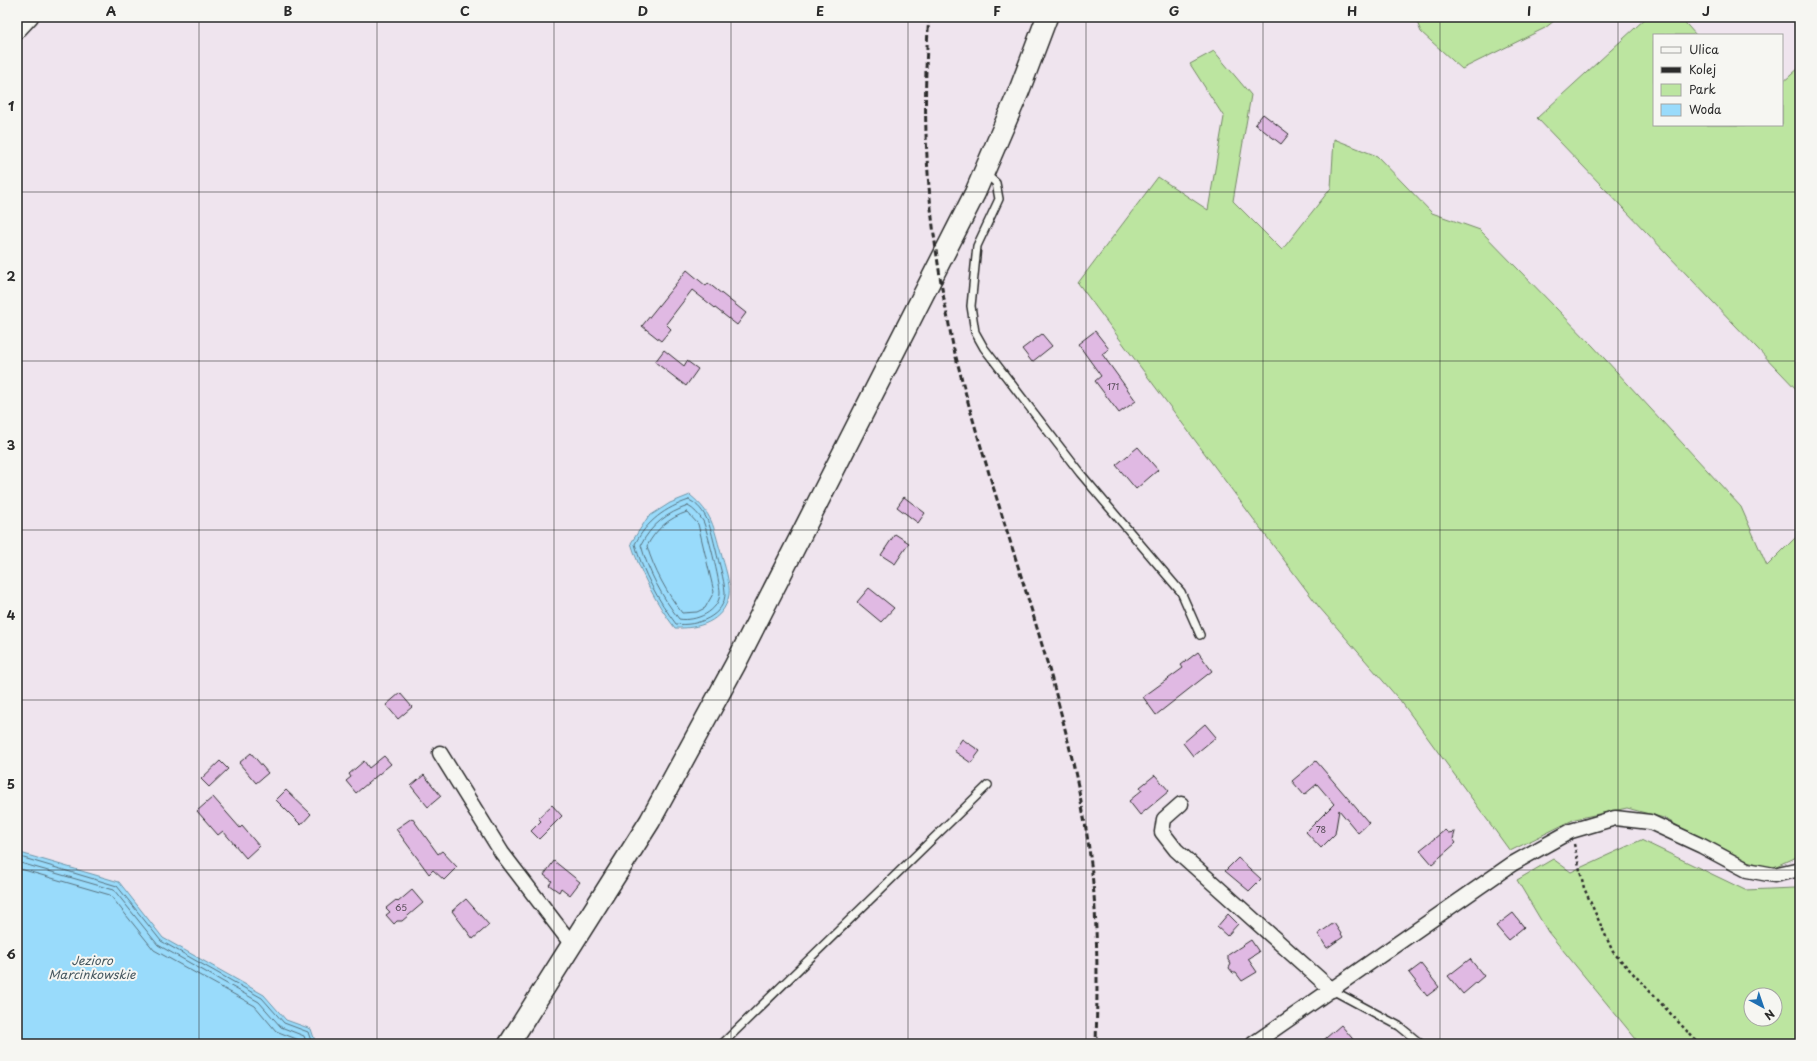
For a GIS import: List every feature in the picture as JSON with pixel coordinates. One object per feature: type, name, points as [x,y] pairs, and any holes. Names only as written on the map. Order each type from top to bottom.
[{"type":"street","points":[[17,32],[31,17]]},
{"type":"street","points":[[510,1044],[573,946],[650,821],[735,666],[934,274],[984,172],[1016,98],[1047,17]]},
{"type":"street","points":[[440,753],[502,853],[573,946]]},
{"type":"street","points":[[1181,804],[1164,819],[1162,832],[1176,850],[1332,990]]},
{"type":"street","points":[[1253,1044],[1512,864],[1571,831],[1615,818],[1650,822],[1702,846],[1747,870],[1774,875],[1800,869]]},
{"type":"lane","points":[[984,172],[996,183],[999,199],[976,246],[971,306],[975,332],[984,348],[1080,473],[1181,592],[1200,635]]},
{"type":"lane","points":[[722,1044],[988,785]]},
{"type":"lane","points":[[1332,990],[1399,1026],[1421,1044]]},
{"type":"path","points":[[1571,831],[1584,888],[1612,952],[1699,1044]]},
{"type":"green space","points":[[1415,17],[1559,17],[1545,28],[1462,69],[1421,32]]},
{"type":"green space","points":[[1647,17],[1680,17],[1695,34],[1653,34],[1653,126],[1783,126],[1783,82],[1800,67],[1800,393],[1537,118]]},
{"type":"green space","points":[[1214,51],[1251,95],[1233,201],[1282,250],[1331,188],[1334,139],[1377,156],[1432,213],[1480,230],[1593,346],[1741,507],[1767,566],[1800,533],[1800,855],[1772,868],[1733,857],[1664,818],[1627,808],[1575,819],[1510,851],[1403,704],[1319,607],[1078,283],[1158,177],[1208,210],[1224,117],[1190,64]]},
{"type":"green space","points":[[1641,840],[1745,890],[1795,888],[1800,886],[1800,1044],[1640,1044],[1548,932],[1517,880],[1553,859],[1571,872]]},
{"type":"water","points":[[690,495],[703,508],[711,521],[727,574],[729,595],[722,612],[716,618],[701,625],[675,628],[649,587],[639,566],[631,543],[648,517],[670,503]]},
{"type":"water","points":[[17,600],[20,651],[17,654]]},
{"type":"water","name":"Jezioro Marcinkowskie","points":[[17,852],[119,882],[163,938],[264,995],[286,1020],[311,1029],[316,1044],[17,1044]]},
{"type":"building","points":[[1263,114],[1289,134],[1281,144],[1255,124]]},
{"type":"building","points":[[687,270],[706,286],[708,283],[746,313],[737,325],[692,290],[666,324],[671,329],[661,341],[642,326]]},
{"type":"building","points":[[1095,331],[1109,349],[1102,354],[1136,401],[1119,413],[1095,381],[1101,376],[1078,344]]},
{"type":"building","points":[[1042,334],[1052,346],[1032,362],[1022,349]]},
{"type":"building","points":[[664,350],[684,366],[687,361],[698,369],[686,386],[655,362]]},
{"type":"building","points":[[1138,447],[1158,470],[1136,489],[1116,465]]},
{"type":"building","points":[[904,497],[925,513],[918,523],[897,507]]},
{"type":"building","points":[[895,534],[909,543],[895,564],[881,555]]},
{"type":"building","points":[[869,588],[894,608],[881,622],[857,602]]},
{"type":"building","points":[[1198,652],[1212,671],[1156,715],[1143,697],[1183,668],[1181,665]]},
{"type":"building","points":[[400,693],[412,707],[398,719],[386,705]]},
{"type":"building","points":[[1205,724],[1216,737],[1193,756],[1183,743]]},
{"type":"building","points":[[962,739],[980,751],[971,763],[954,751]]},
{"type":"building","points":[[251,753],[268,773],[256,783],[239,763]]},
{"type":"building","points":[[384,756],[391,764],[356,793],[346,781],[351,777],[349,774],[364,761],[369,768]]},
{"type":"building","points":[[220,761],[228,769],[209,787],[201,779]]},
{"type":"building","points":[[1316,761],[1369,823],[1358,833],[1339,810],[1335,834],[1321,848],[1306,832],[1334,804],[1317,784],[1304,795],[1292,781]]},
{"type":"building","points":[[424,775],[441,796],[428,807],[411,786]]},
{"type":"building","points":[[1155,775],[1169,791],[1140,815],[1129,801],[1142,790],[1140,787]]},
{"type":"building","points":[[286,790],[311,814],[301,825],[276,800]]},
{"type":"building","points":[[213,797],[240,828],[242,826],[259,846],[246,858],[223,831],[218,835],[197,811]]},
{"type":"building","points":[[552,805],[562,816],[539,839],[531,831],[541,821],[538,818]]},
{"type":"building","points":[[412,818],[438,854],[442,851],[457,867],[444,880],[433,870],[429,874],[396,829]]},
{"type":"building","points":[[1445,830],[1448,833],[1455,832],[1453,839],[1456,843],[1432,864],[1420,850]]},
{"type":"building","points":[[1238,858],[1261,879],[1249,891],[1225,871]]},
{"type":"building","points":[[554,861],[580,882],[570,895],[561,888],[559,892],[549,885],[552,881],[544,875]]},
{"type":"building","points":[[412,890],[423,903],[402,921],[397,921],[394,924],[386,915],[390,912],[386,908],[396,900],[398,902]]},
{"type":"building","points":[[466,899],[489,925],[473,939],[452,911]]},
{"type":"building","points":[[1513,913],[1524,927],[1508,940],[1496,926]]},
{"type":"building","points":[[1228,914],[1238,924],[1227,936],[1217,927]]},
{"type":"building","points":[[1334,923],[1343,937],[1327,948],[1318,934]]},
{"type":"building","points":[[1251,940],[1259,952],[1248,959],[1257,972],[1242,981],[1236,973],[1233,973],[1229,968],[1231,964],[1228,960],[1228,955]]},
{"type":"building","points":[[1470,959],[1484,976],[1463,994],[1448,976]]},
{"type":"building","points":[[1421,964],[1439,987],[1427,996],[1409,973]]},
{"type":"building","points":[[1341,1025],[1357,1044],[1319,1044]]},
{"type":"railway","points":[[929,17],[926,90],[927,161],[939,269],[953,344],[972,416],[1044,650],[1074,769],[1086,829],[1093,882],[1097,963],[1096,1044]]}]
